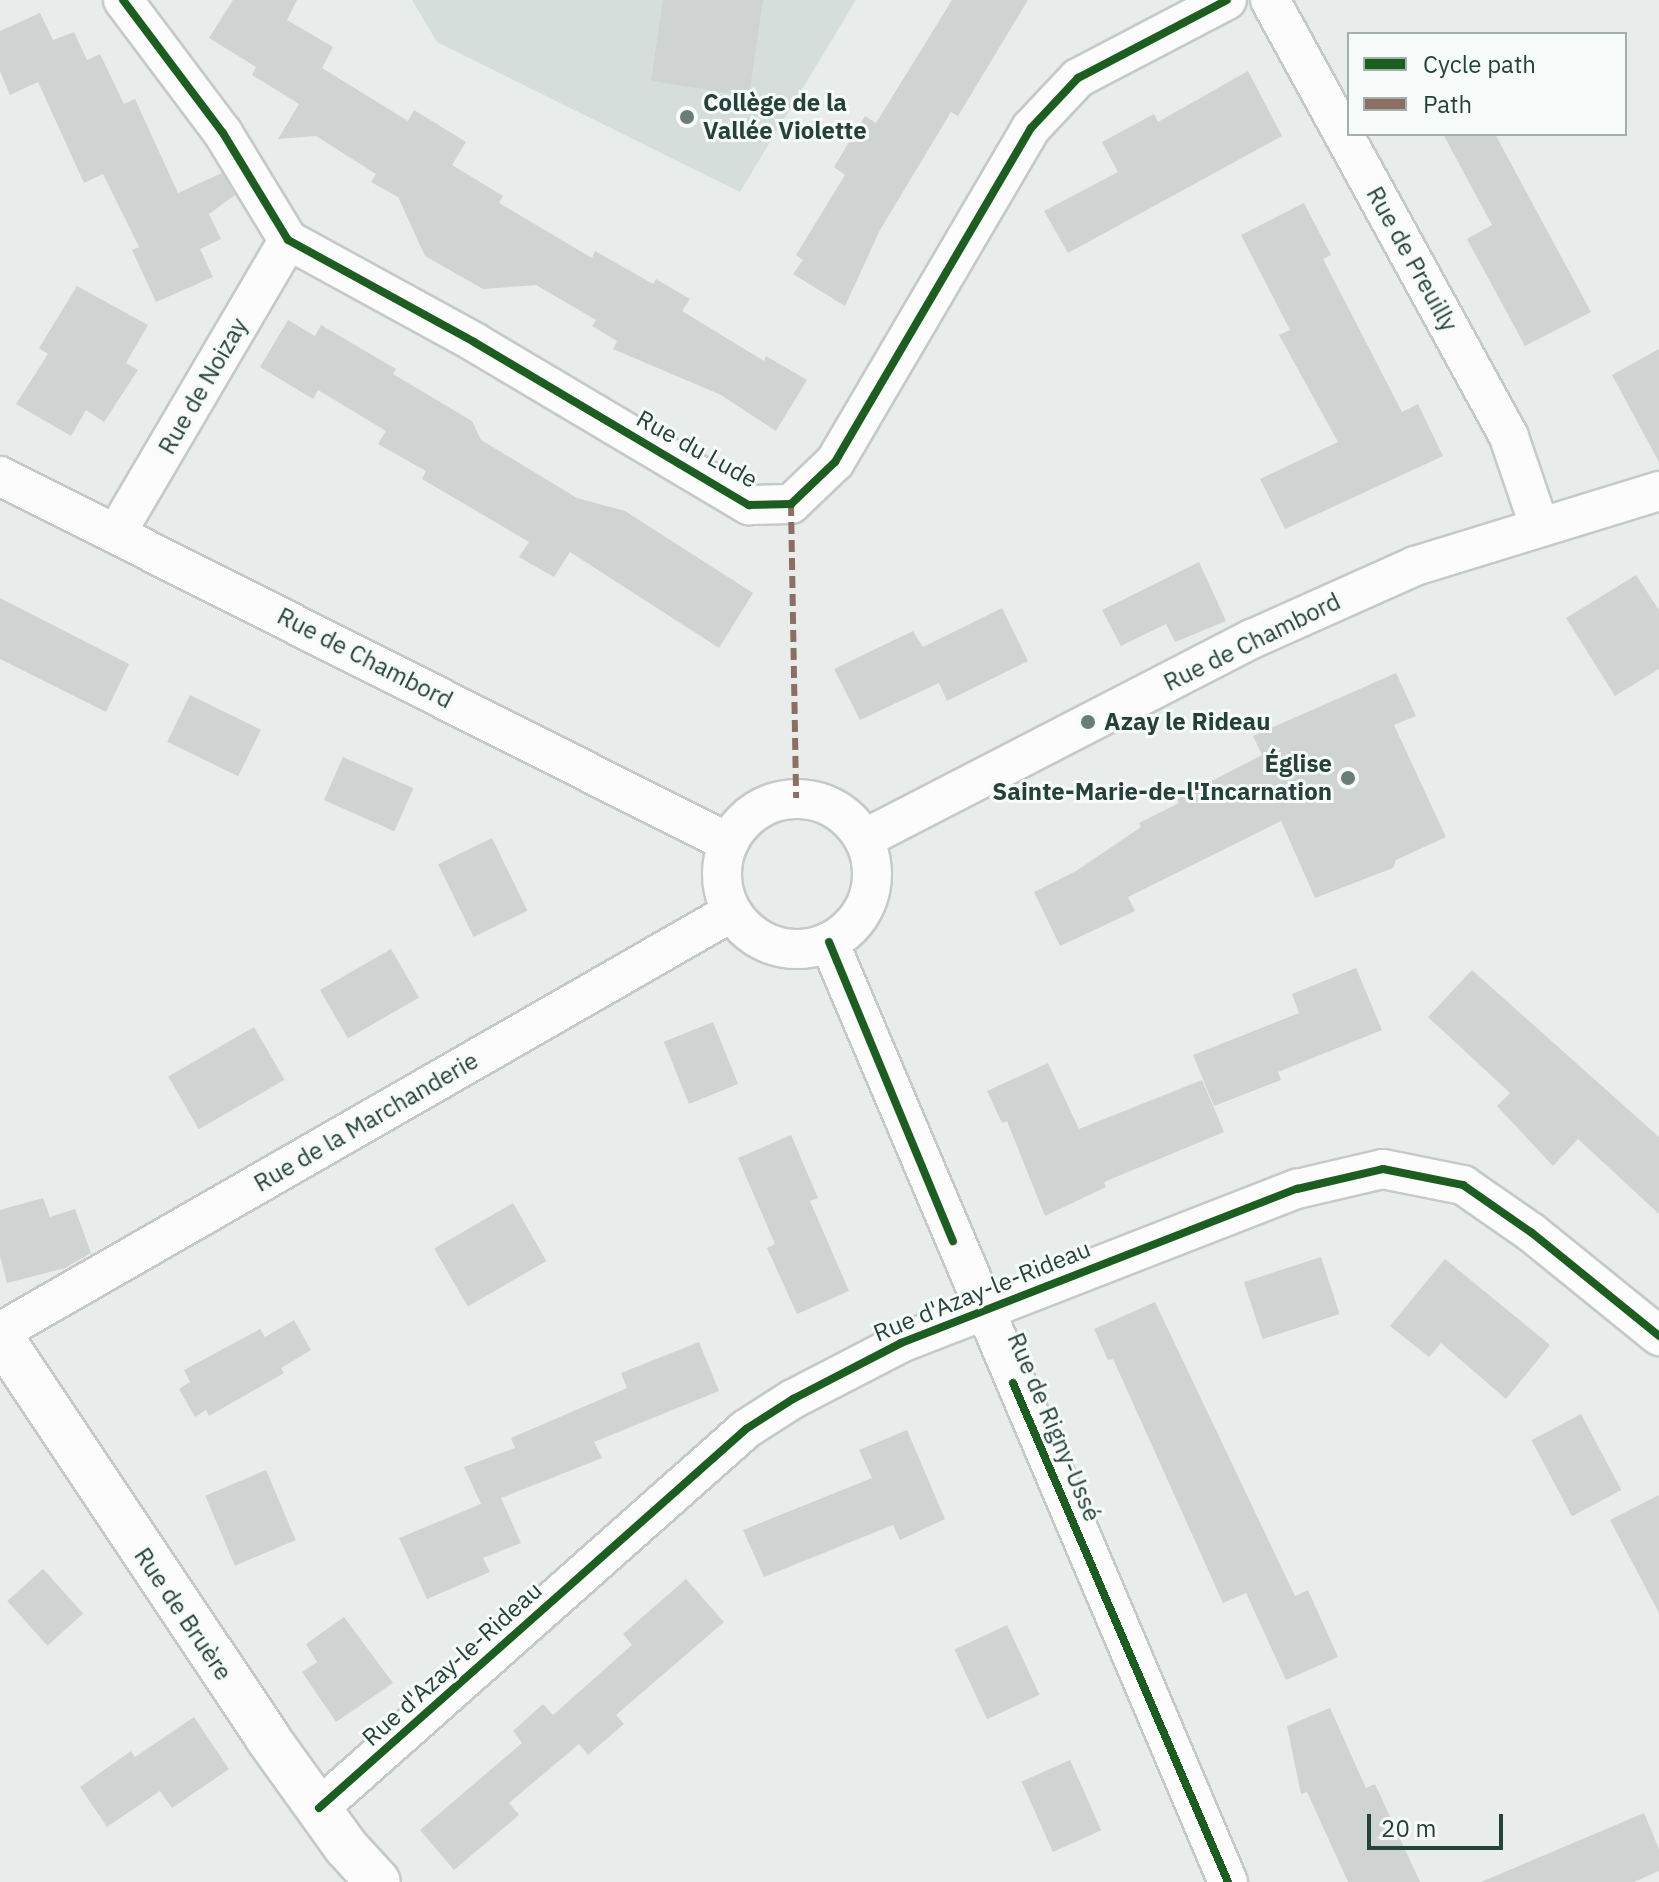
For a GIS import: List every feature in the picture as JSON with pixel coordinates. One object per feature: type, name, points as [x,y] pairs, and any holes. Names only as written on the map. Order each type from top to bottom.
[{"type":"street","name":"Rue du Lude","points":[[123,0],[223,133],[288,240],[474,342],[749,505],[791,504],[835,462],[1031,128],[1078,78],[1227,0]]},
{"type":"street","name":"Rue de Preuilly","points":[[1270,0],[1509,437],[1539,525]]},
{"type":"street","name":"Rue de Noizay","points":[[117,532],[288,240]]},
{"type":"street","name":"Rue de Chambord","points":[[0,476],[117,532],[729,843]]},
{"type":"street","name":"Rue de Chambord","points":[[864,839],[1252,639],[1415,566],[1539,525],[1659,491]]},
{"type":"street","points":[[796,798],[836,809],[864,839],[872,886],[850,929],[829,942],[802,949],[775,946],[750,933],[732,912],[722,878],[729,843],[756,811],[796,798]]},
{"type":"street","name":"Rue de la Marchanderie","points":[[0,1334],[732,912]]},
{"type":"street","name":"Rue de Rigny-Ussé","points":[[829,942],[982,1311],[1228,1882]]},
{"type":"street","name":"Rue d'Azay-le-Rideau","points":[[319,1808],[746,1429],[850,1367],[982,1311],[1297,1189],[1383,1169],[1463,1185],[1532,1233],[1659,1336]]},
{"type":"street","name":"Rue de Bruère","points":[[0,1334],[25,1380],[319,1808],[378,1882]]},
{"type":"shaded area","name":"Collège de la Vallée Violette","points":[[412,0],[856,0],[740,192],[437,42]]},
{"type":"building","points":[[233,0],[297,0],[287,20],[333,47],[322,68],[408,121],[414,110],[466,142],[452,165],[503,196],[499,203],[592,258],[595,251],[653,284],[656,279],[690,299],[682,311],[764,361],[766,356],[807,380],[776,431],[721,395],[613,349],[617,341],[592,326],[596,320],[536,285],[483,289],[425,256],[398,197],[371,182],[376,174],[316,136],[278,139],[299,104],[252,75],[256,67],[209,38]]},
{"type":"building","points":[[663,0],[763,0],[749,96],[651,81]]},
{"type":"building","points":[[952,0],[1028,0],[958,116],[951,112],[880,230],[845,306],[793,274],[803,260],[796,255],[845,175],[834,167],[865,116],[876,123]]},
{"type":"building","points":[[40,13],[53,40],[74,32],[87,60],[100,54],[124,104],[135,99],[178,193],[222,173],[235,195],[209,214],[221,239],[200,249],[213,277],[156,302],[132,250],[139,247],[103,174],[84,183],[38,82],[10,95],[0,71],[0,31]]},
{"type":"building","points":[[1248,71],[1282,136],[1068,253],[1044,211],[1118,172],[1102,142],[1154,114],[1158,122]]},
{"type":"building","points":[[1444,136],[1496,136],[1591,312],[1525,346],[1467,239],[1492,225]]},
{"type":"building","points":[[1304,203],[1331,255],[1323,259],[1402,412],[1418,404],[1443,456],[1285,529],[1260,479],[1338,442],[1279,335],[1290,330],[1241,235]]},
{"type":"building","points":[[77,286],[148,325],[126,363],[138,370],[104,422],[86,410],[71,436],[16,404],[48,354],[39,348]]},
{"type":"building","points":[[288,320],[315,336],[321,325],[396,369],[393,374],[472,421],[481,440],[577,498],[625,511],[753,593],[719,648],[570,552],[554,577],[519,557],[529,542],[422,479],[426,471],[378,444],[386,431],[318,390],[313,399],[260,367]]},
{"type":"building","points":[[1659,349],[1659,462],[1612,375]]},
{"type":"building","points":[[1199,562],[1226,621],[1175,642],[1166,624],[1121,646],[1102,610]]},
{"type":"building","points":[[1636,575],[1659,610],[1659,669],[1615,696],[1566,618]]},
{"type":"building","points":[[0,598],[129,664],[106,712],[0,659]]},
{"type":"building","points":[[1002,608],[1028,661],[947,701],[939,683],[860,720],[834,669],[913,631],[923,647]]},
{"type":"building","points":[[1396,673],[1416,716],[1394,725],[1446,837],[1396,860],[1393,868],[1315,898],[1281,821],[1128,897],[1135,911],[1060,946],[1034,892],[1076,871],[1141,827],[1139,823],[1179,803],[1177,799],[1262,755],[1253,736]]},
{"type":"building","points":[[190,695],[261,730],[238,776],[167,742]]},
{"type":"building","points":[[343,757],[413,788],[394,831],[324,800]]},
{"type":"building","points":[[492,838],[528,911],[474,937],[438,864]]},
{"type":"building","points":[[391,949],[419,997],[348,1038],[320,990]]},
{"type":"building","points":[[1356,968],[1382,1030],[1278,1072],[1281,1080],[1214,1106],[1193,1055],[1299,1013],[1292,994]]},
{"type":"building","points":[[1472,970],[1659,1137],[1659,1214],[1578,1139],[1553,1166],[1497,1106],[1510,1093],[1428,1017]]},
{"type":"building","points":[[713,1022],[738,1084],[689,1104],[664,1042]]},
{"type":"building","points":[[254,1027],[284,1080],[199,1129],[168,1076]]},
{"type":"building","points":[[1048,1063],[1079,1129],[1202,1080],[1224,1132],[1104,1182],[1106,1187],[1045,1216],[1007,1121],[1002,1123],[987,1091]]},
{"type":"building","points":[[791,1135],[818,1198],[810,1201],[849,1291],[797,1314],[767,1248],[775,1244],[738,1158]]},
{"type":"building","points":[[43,1198],[50,1217],[75,1209],[91,1253],[65,1268],[7,1283],[0,1256],[0,1210]]},
{"type":"building","points":[[513,1203],[546,1261],[468,1307],[434,1248]]},
{"type":"building","points":[[1321,1257],[1340,1314],[1263,1339],[1244,1282]]},
{"type":"building","points":[[1445,1259],[1550,1345],[1506,1399],[1441,1343],[1429,1357],[1390,1326]]},
{"type":"building","points":[[1155,1302],[1295,1596],[1308,1590],[1338,1657],[1286,1680],[1246,1593],[1223,1603],[1113,1359],[1108,1360],[1094,1329]]},
{"type":"building","points":[[294,1320],[311,1350],[281,1368],[284,1373],[209,1416],[206,1410],[195,1417],[179,1389],[190,1382],[184,1370],[260,1329],[265,1337]]},
{"type":"building","points":[[699,1342],[719,1391],[594,1442],[602,1458],[501,1498],[521,1543],[483,1558],[490,1572],[427,1599],[399,1538],[481,1504],[464,1467],[515,1448],[511,1438],[627,1388],[621,1373]]},
{"type":"building","points":[[1581,1414],[1621,1490],[1572,1516],[1532,1440]]},
{"type":"building","points":[[907,1430],[945,1519],[900,1540],[893,1525],[764,1577],[743,1530],[872,1478],[859,1450]]},
{"type":"building","points":[[266,1470],[296,1540],[235,1566],[205,1496]]},
{"type":"building","points":[[1659,1495],[1659,1613],[1610,1520]]},
{"type":"building","points":[[43,1569],[83,1614],[47,1646],[7,1601]]},
{"type":"building","points":[[686,1579],[724,1622],[616,1715],[624,1724],[588,1755],[579,1744],[509,1803],[519,1815],[454,1870],[420,1830],[522,1743],[513,1731],[543,1704],[553,1715],[632,1645],[623,1634]]},
{"type":"building","points":[[344,1617],[393,1683],[336,1722],[302,1672],[317,1662],[306,1644]]},
{"type":"building","points":[[1007,1625],[1040,1695],[987,1719],[954,1650]]},
{"type":"building","points":[[1330,1708],[1366,1788],[1375,1784],[1420,1882],[1348,1882],[1307,1792],[1301,1794],[1287,1726]]},
{"type":"building","points":[[194,1717],[229,1769],[172,1808],[160,1791],[107,1827],[80,1787],[131,1751],[135,1757]]},
{"type":"building","points":[[1070,1760],[1101,1830],[1053,1852],[1022,1782]]},
{"type":"building","points":[[1644,1813],[1659,1849],[1659,1871],[1634,1882],[1481,1882]]},
{"type":"marked path","points":[[791,504],[796,798]]},
{"type":"cycle path","points":[[123,0],[223,133],[288,240],[474,342],[749,505],[791,504],[835,462],[1031,128],[1078,78],[1227,0]]},
{"type":"cycle path","points":[[829,942],[953,1241]]},
{"type":"cycle path","points":[[319,1808],[746,1429],[793,1399],[901,1343],[1297,1189],[1383,1169],[1463,1185],[1532,1233],[1659,1336]]},
{"type":"cycle path","points":[[1013,1383],[1228,1882]]},
{"type":"place","name":"Collège de la Vallée Violette","points":[[687,117]]},
{"type":"place","name":"Azay le Rideau","points":[[1088,722]]},
{"type":"place","name":"Église Sainte-Marie-de-l'Incarnation","points":[[1348,778]]}]
